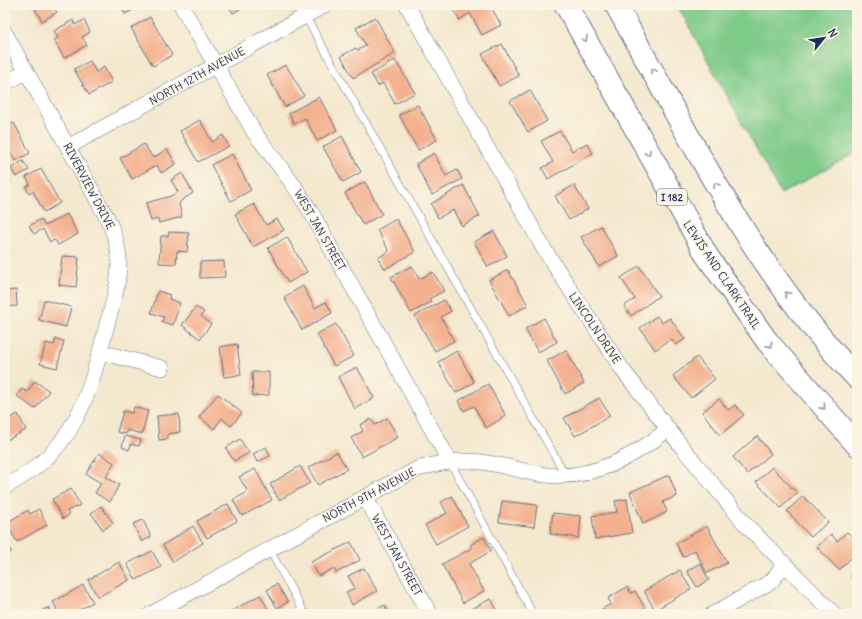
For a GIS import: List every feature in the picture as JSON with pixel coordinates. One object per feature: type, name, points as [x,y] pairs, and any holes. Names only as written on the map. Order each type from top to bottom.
[{"type":"highway","name":"LEWIS AND CLARK TRAIL","points":[[566,5],[680,211],[727,287],[772,347],[857,445]]},
{"type":"highway","points":[[616,5],[719,190],[752,246],[810,325],[857,378]]},
{"type":"highway","points":[[810,325],[857,366]]},
{"type":"street","name":"WEST JAN STREET","points":[[181,5],[254,132],[295,187],[312,214],[450,462]]},
{"type":"street","name":"NORTH 12TH AVENUE","points":[[68,147],[215,66],[302,11],[325,5]]},
{"type":"street","name":"LINCOLN DRIVE","points":[[407,5],[522,210],[568,288],[622,369],[668,429],[746,525],[834,614]]},
{"type":"street","name":"RIVERVIEW DRIVE","points":[[5,33],[106,216],[117,244],[118,277],[100,352],[82,407],[73,426],[48,458],[32,471],[5,487]]},
{"type":"street","points":[[5,83],[26,72]]},
{"type":"street","points":[[100,352],[162,368]]},
{"type":"street","name":"NORTH 9TH AVENUE","points":[[151,614],[169,610],[269,549],[417,469],[450,462],[469,461],[547,475],[566,476],[585,473],[621,461],[637,453],[668,429]]},
{"type":"street","name":"WEST JAN STREET","points":[[364,497],[430,614]]},
{"type":"street","points":[[713,614],[772,581],[784,564]]},
{"type":"lane","points":[[302,11],[566,476]]},
{"type":"lane","points":[[450,462],[533,614]]},
{"type":"lane","points":[[269,549],[305,614]]},
{"type":"green space","points":[[677,5],[857,5],[857,152],[781,194]]},
{"type":"building","points":[[33,5],[52,5],[57,12],[42,21]]},
{"type":"building","points":[[120,5],[142,5],[125,14]]},
{"type":"building","points":[[228,5],[247,5],[233,13]]},
{"type":"building","points":[[460,5],[490,5],[501,25],[482,35],[470,13],[459,20],[453,9]]},
{"type":"building","points":[[150,17],[172,55],[153,66],[131,28]]},
{"type":"building","points":[[375,17],[395,53],[353,78],[341,56],[356,48],[358,50],[366,46],[356,28]]},
{"type":"building","points":[[73,20],[75,25],[84,20],[90,32],[82,37],[87,45],[64,58],[54,40],[58,38],[54,31]]},
{"type":"building","points":[[502,44],[519,76],[499,86],[482,54]]},
{"type":"building","points":[[395,60],[415,93],[395,104],[383,83],[378,86],[371,74]]},
{"type":"building","points":[[90,61],[96,72],[104,67],[112,82],[89,95],[74,69]]},
{"type":"building","points":[[286,65],[304,96],[285,107],[267,75]]},
{"type":"building","points":[[530,90],[547,121],[528,132],[510,101]]},
{"type":"building","points":[[319,97],[337,130],[317,141],[305,118],[294,124],[289,113]]},
{"type":"building","points":[[418,105],[437,140],[418,150],[399,115]]},
{"type":"building","points":[[200,120],[212,142],[223,135],[229,146],[198,162],[180,131]]},
{"type":"building","points":[[14,123],[30,153],[15,161],[5,143],[5,127]]},
{"type":"building","points":[[560,131],[572,151],[587,143],[593,153],[548,179],[542,168],[553,162],[541,141]]},
{"type":"building","points":[[342,136],[361,172],[343,182],[323,147]]},
{"type":"building","points":[[144,144],[153,158],[167,149],[176,164],[161,173],[157,165],[132,179],[120,158]]},
{"type":"building","points":[[434,153],[446,176],[457,170],[462,179],[432,195],[416,164]]},
{"type":"building","points":[[232,154],[251,190],[231,201],[211,165]]},
{"type":"building","points":[[23,161],[29,170],[16,177],[11,168]]},
{"type":"building","points":[[41,169],[60,203],[44,212],[33,191],[29,193],[26,187],[30,184],[26,177]]},
{"type":"building","points":[[5,171],[11,181],[5,184]]},
{"type":"building","points":[[182,173],[193,193],[182,200],[179,204],[182,217],[159,223],[158,219],[151,221],[146,203],[171,196],[178,192],[171,180]]},
{"type":"building","points":[[365,182],[382,214],[363,225],[345,193]]},
{"type":"building","points":[[463,185],[480,216],[462,226],[453,210],[438,218],[431,204]]},
{"type":"building","points":[[574,185],[588,209],[569,220],[555,196]]},
{"type":"building","points":[[254,204],[266,225],[277,219],[284,230],[253,247],[235,214]]},
{"type":"building","points":[[67,214],[78,234],[58,245],[55,240],[50,242],[43,229],[34,234],[29,226],[41,219],[45,226]]},
{"type":"building","points":[[396,219],[415,252],[385,269],[378,258],[389,251],[377,230]]},
{"type":"building","points":[[601,226],[618,256],[599,267],[581,237]]},
{"type":"building","points":[[494,231],[507,256],[488,267],[474,242]]},
{"type":"building","points":[[169,232],[189,233],[187,252],[177,251],[176,264],[159,263],[161,236],[168,236]]},
{"type":"building","points":[[287,237],[307,272],[288,283],[268,248]]},
{"type":"building","points":[[62,256],[79,257],[76,287],[59,285]]},
{"type":"building","points":[[224,261],[225,277],[200,278],[200,262]]},
{"type":"building","points":[[412,266],[419,279],[433,272],[444,291],[429,299],[431,302],[411,313],[391,277]]},
{"type":"building","points":[[639,266],[659,296],[631,316],[624,306],[635,299],[621,278]]},
{"type":"building","points":[[508,270],[528,305],[509,316],[489,280]]},
{"type":"building","points":[[303,286],[315,308],[326,302],[332,313],[302,330],[284,297]]},
{"type":"building","points":[[16,290],[17,306],[5,307],[5,291]]},
{"type":"building","points":[[158,291],[170,295],[169,299],[180,303],[173,325],[162,322],[164,317],[151,313]]},
{"type":"building","points":[[44,300],[71,307],[66,327],[39,320]]},
{"type":"building","points":[[444,300],[451,311],[441,317],[454,341],[435,351],[415,316]]},
{"type":"building","points":[[196,307],[204,312],[201,316],[211,324],[200,339],[182,325]]},
{"type":"building","points":[[657,316],[662,323],[670,318],[685,339],[676,345],[671,339],[655,350],[640,328]]},
{"type":"building","points":[[544,318],[557,342],[538,352],[525,329]]},
{"type":"building","points":[[336,324],[354,356],[334,366],[317,334]]},
{"type":"building","points":[[56,339],[64,341],[57,368],[40,364],[46,343],[54,345]]},
{"type":"building","points":[[237,344],[241,375],[224,377],[220,347]]},
{"type":"building","points":[[566,350],[584,383],[565,394],[547,361]]},
{"type":"building","points":[[457,351],[474,382],[456,393],[438,362]]},
{"type":"building","points":[[697,357],[715,379],[691,398],[673,376]]},
{"type":"building","points":[[357,367],[374,398],[355,409],[338,377]]},
{"type":"building","points":[[252,372],[269,372],[269,395],[253,396]]},
{"type":"building","points":[[35,381],[49,391],[35,409],[17,396],[22,389],[27,392]]},
{"type":"building","points":[[488,384],[506,416],[486,428],[474,406],[464,411],[458,401]]},
{"type":"building","points":[[218,394],[242,413],[231,426],[222,418],[214,429],[199,417]]},
{"type":"building","points":[[599,398],[610,416],[575,436],[564,418]]},
{"type":"building","points":[[719,399],[728,410],[735,405],[744,415],[720,435],[702,412]]},
{"type":"building","points":[[134,407],[148,411],[142,434],[127,430],[126,434],[117,432],[123,411],[132,413]]},
{"type":"building","points":[[18,414],[26,430],[5,441],[5,421]]},
{"type":"building","points":[[179,414],[180,432],[168,434],[168,439],[159,440],[157,416]]},
{"type":"building","points":[[387,418],[398,437],[362,457],[351,438],[363,431],[360,425],[371,419],[375,425]]},
{"type":"building","points":[[125,436],[141,440],[139,446],[131,444],[129,450],[122,447]]},
{"type":"building","points":[[757,436],[771,454],[747,474],[733,457]]},
{"type":"building","points":[[240,439],[249,453],[234,461],[226,448]]},
{"type":"building","points":[[266,447],[270,456],[257,462],[253,454]]},
{"type":"building","points":[[337,452],[347,469],[318,485],[308,468]]},
{"type":"building","points":[[99,453],[114,463],[106,477],[119,485],[110,502],[95,493],[101,483],[86,474]]},
{"type":"building","points":[[300,466],[310,483],[279,500],[270,484]]},
{"type":"building","points":[[772,467],[797,493],[781,508],[756,482]]},
{"type":"building","points":[[255,469],[272,500],[242,516],[233,500],[248,492],[239,477]]},
{"type":"building","points":[[669,475],[677,496],[663,502],[667,512],[643,524],[630,492]]},
{"type":"building","points":[[71,489],[80,505],[67,511],[69,515],[63,519],[52,499]]},
{"type":"building","points":[[452,496],[468,526],[436,544],[425,525],[447,513],[441,502]]},
{"type":"building","points":[[803,496],[828,522],[811,537],[787,511]]},
{"type":"building","points":[[627,499],[632,533],[595,539],[592,516],[617,512],[615,501]]},
{"type":"building","points":[[502,501],[537,505],[534,527],[499,522]]},
{"type":"building","points":[[228,504],[237,521],[207,538],[197,521]]},
{"type":"building","points":[[101,506],[113,523],[103,530],[91,513]]},
{"type":"building","points":[[39,509],[47,525],[17,542],[6,523],[28,510],[30,514]]},
{"type":"building","points":[[553,513],[581,516],[579,538],[550,534]]},
{"type":"building","points":[[143,520],[151,537],[142,542],[133,524]]},
{"type":"building","points":[[193,526],[203,543],[173,562],[163,545]]},
{"type":"building","points":[[707,526],[727,563],[707,573],[695,550],[683,557],[676,543]]},
{"type":"building","points":[[847,532],[857,542],[857,552],[839,570],[817,547],[831,534],[837,541]]},
{"type":"building","points":[[484,537],[491,551],[469,564],[484,591],[463,603],[442,564],[472,548],[470,545]]},
{"type":"building","points":[[5,541],[11,552],[5,556]]},
{"type":"building","points":[[351,542],[360,560],[336,573],[334,568],[319,576],[311,562]]},
{"type":"building","points":[[152,551],[161,567],[136,580],[127,564]]},
{"type":"building","points":[[119,562],[129,580],[98,597],[88,580]]},
{"type":"building","points":[[700,563],[709,580],[697,587],[687,571]]},
{"type":"building","points":[[364,568],[377,591],[352,605],[346,592],[355,588],[348,576]]},
{"type":"building","points":[[680,570],[691,589],[655,610],[644,591]]},
{"type":"building","points":[[857,570],[857,581],[851,576]]},
{"type":"building","points":[[277,584],[288,602],[277,608],[267,590]]},
{"type":"building","points":[[83,585],[93,602],[72,614],[59,614],[53,602]]},
{"type":"building","points":[[627,587],[631,593],[635,591],[646,610],[639,614],[604,614],[602,609],[611,604],[608,598]]},
{"type":"building","points":[[260,595],[270,612],[268,614],[226,614]]},
{"type":"building","points":[[491,599],[499,614],[471,614],[469,610]]},
{"type":"building","points":[[385,605],[389,614],[368,614]]},
{"type":"building","points":[[49,607],[52,614],[36,614]]}]
